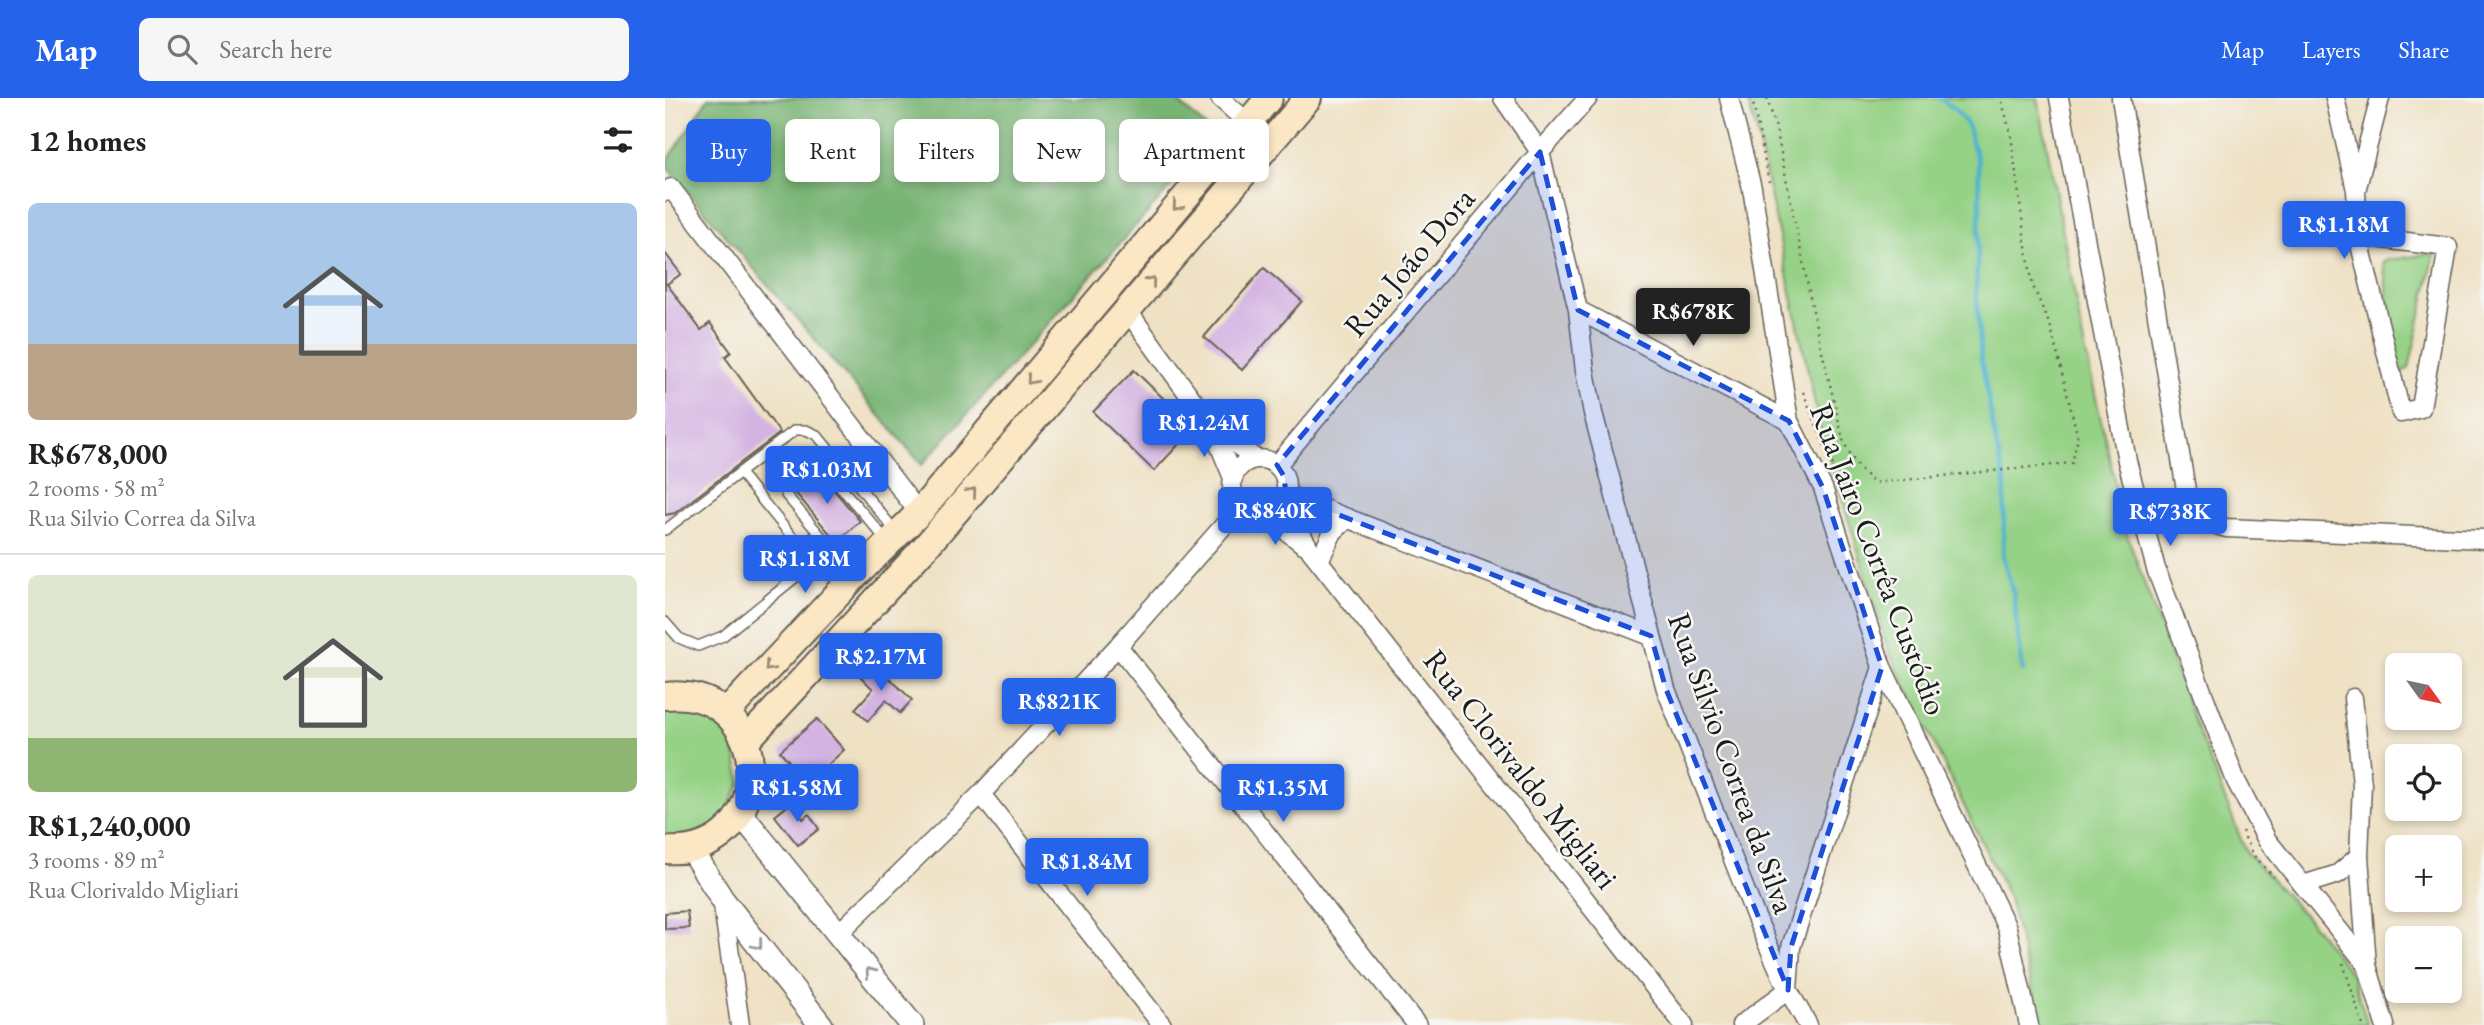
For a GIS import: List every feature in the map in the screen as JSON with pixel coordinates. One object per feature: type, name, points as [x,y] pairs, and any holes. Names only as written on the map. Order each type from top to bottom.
[{"type":"main road","points":[[1251,119],[1269,98]]},
{"type":"main road","points":[[746,741],[927,544],[1308,98]]},
{"type":"main road","points":[[726,713],[855,576],[919,513],[1198,182]]},
{"type":"main road","points":[[665,696],[701,699],[726,713],[746,741],[752,765],[750,790],[741,814],[727,830],[711,842],[678,849]]},
{"type":"street","points":[[1220,98],[1244,119]]},
{"type":"street","name":"Rua Silvio Correa da Silva","points":[[1503,98],[1540,152],[1578,310],[1593,413],[1666,689],[1757,920],[1788,990],[1808,1025]]},
{"type":"street","name":"Rua João Dora","points":[[1277,465],[1588,98]]},
{"type":"street","name":"Rua Jairo Corrêa Custódio","points":[[1729,98],[1752,188],[1789,421],[1823,488],[1882,667],[2007,928],[2029,1025]]},
{"type":"street","points":[[2059,98],[2127,461],[2156,569],[2235,781],[2267,840],[2367,965]]},
{"type":"street","points":[[2121,98],[2189,508],[2197,519],[2227,528],[2484,539]]},
{"type":"street","points":[[2335,98],[2356,190],[2358,236],[2401,413],[2421,408],[2448,247],[2358,236]]},
{"type":"street","points":[[2356,190],[2380,98]]},
{"type":"street","points":[[665,192],[671,188],[919,513]]},
{"type":"street","points":[[1127,310],[1211,425],[1233,478],[1233,493],[1241,506],[1263,513],[1270,510],[1283,497],[1285,478],[1277,465],[1271,461],[1256,459],[1211,425]]},
{"type":"street","points":[[1578,310],[1789,421]]},
{"type":"street","points":[[1233,478],[1242,465],[1256,459]]},
{"type":"street","points":[[1283,497],[1348,518],[1651,636]]},
{"type":"street","name":"Rua Clorivaldo Migliari","points":[[1283,497],[1315,556],[1684,1025]]},
{"type":"street","points":[[839,933],[981,794],[1118,646],[1241,506]]},
{"type":"street","name":"Rua Clorivaldo Migliari","points":[[1263,513],[1315,556]]},
{"type":"street","points":[[1315,556],[1333,532],[1348,518]]},
{"type":"street","points":[[1118,646],[1417,1025]]},
{"type":"street","points":[[1741,1025],[1788,990],[1791,947],[1882,667]]},
{"type":"street","points":[[2353,698],[2362,784],[2359,856],[2367,965],[2385,1025]]},
{"type":"street","points":[[981,794],[1162,1025]]},
{"type":"street","points":[[741,814],[912,1025]]},
{"type":"street","points":[[678,849],[722,899],[821,1025]]},
{"type":"street","points":[[2303,885],[2338,874],[2359,856]]},
{"type":"street","points":[[722,899],[740,1025]]},
{"type":"lane","points":[[665,530],[795,430],[807,430],[817,435],[893,539]]},
{"type":"lane","points":[[855,576],[790,501],[786,495],[786,487],[820,463],[893,539]]},
{"type":"lane","points":[[665,622],[679,638],[698,646],[723,636],[796,577],[802,564],[802,549],[740,473]]},
{"type":"path","points":[[1752,98],[1770,188]]},
{"type":"path","points":[[1767,98],[1776,128],[1816,326],[1844,443],[1857,466],[1874,483],[2071,463],[2078,438],[2051,328],[2033,286],[2011,135],[2001,98]]},
{"type":"path","points":[[1801,385],[1838,480]]},
{"type":"highlighted area","points":[[1540,152],[1578,310],[1789,421],[1823,488],[1882,667],[1791,947],[1788,990],[1666,689],[1651,636],[1285,494],[1285,478],[1277,465]]},
{"type":"green space","points":[[708,98],[1174,98],[1197,119],[1119,119],[1119,182],[1175,182],[922,465],[665,165],[686,132],[686,182],[771,182],[771,119],[695,119]]},
{"type":"green space","points":[[1746,98],[2038,98],[2083,340],[2126,532],[2196,726],[2246,852],[2308,919],[2352,975],[2368,1025],[2041,1025],[2009,898],[1889,652],[1819,423],[1756,129]]},
{"type":"green space","points":[[2435,253],[2409,368],[2398,374],[2383,261]]},
{"type":"green space","points":[[665,708],[697,710],[717,721],[732,738],[741,782],[722,821],[704,833],[665,839]]},
{"type":"building","points":[[665,253],[681,274],[667,284],[701,330],[710,323],[731,352],[725,357],[780,433],[675,513],[665,515]]},
{"type":"building","points":[[1264,268],[1302,301],[1242,370],[1204,337]]},
{"type":"building","points":[[1134,370],[1194,428],[1154,471],[1093,412]]},
{"type":"building","points":[[818,471],[860,521],[837,542],[794,491]]},
{"type":"building","points":[[872,661],[912,700],[900,713],[886,700],[868,721],[855,709],[873,689],[859,675]]},
{"type":"building","points":[[817,719],[844,750],[822,770],[842,792],[827,805],[780,751]]},
{"type":"building","points":[[791,803],[803,819],[809,814],[819,829],[798,845],[775,816]]},
{"type":"building","points":[[687,911],[689,928],[665,929],[665,913]]},
{"type":"waterway","points":[[1939,98],[1955,109],[1967,124],[1978,162],[1980,206],[1976,288],[1981,358],[2005,481],[2003,558],[2013,592],[2023,671]]}]
